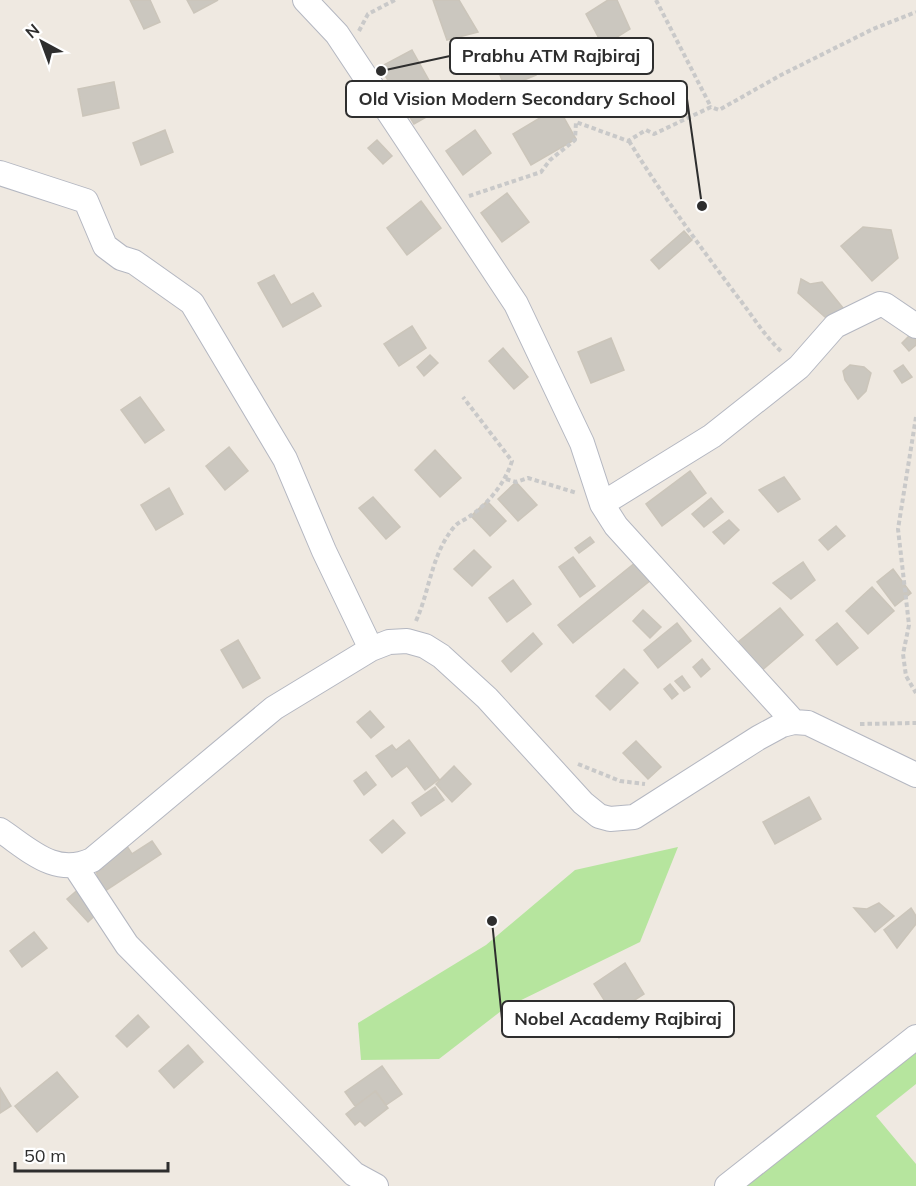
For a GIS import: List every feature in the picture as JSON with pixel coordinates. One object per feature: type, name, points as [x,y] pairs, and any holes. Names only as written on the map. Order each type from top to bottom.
[{"type":"street","points":[[305,0],[337,34],[516,304],[582,443],[602,504],[616,526],[794,722]]},
{"type":"street","points":[[0,173],[86,201],[105,246],[121,258],[134,262],[192,303],[285,459],[324,551],[371,650]]},
{"type":"street","points":[[602,504],[712,436],[799,367],[835,326],[872,306],[885,305],[916,326]]},
{"type":"street","points":[[0,830],[50,863],[75,866],[92,860],[274,708],[371,650],[389,642],[407,641],[425,646],[448,663],[487,698],[583,802],[599,816],[623,820],[634,817],[758,738],[782,725],[794,722],[808,723],[916,776]]},
{"type":"street","points":[[75,866],[127,945],[354,1174],[376,1186]]},
{"type":"street","points":[[727,1186],[916,1037]]},
{"type":"path","points":[[359,68],[357,36],[368,14],[395,0]]},
{"type":"path","points":[[656,0],[711,107],[719,111],[781,75],[873,28],[916,12]]},
{"type":"path","points":[[628,141],[646,130],[654,134],[711,107]]},
{"type":"path","points":[[448,203],[541,172],[550,160],[574,140],[576,122],[628,141],[666,201],[766,338],[799,367]]},
{"type":"path","points":[[407,641],[424,603],[430,569],[444,542],[456,525],[471,516],[506,479],[512,461],[463,397]]},
{"type":"path","points":[[916,417],[898,529],[909,625],[903,654],[906,676],[916,693]]},
{"type":"path","points":[[506,479],[516,482],[528,478],[602,504]]},
{"type":"path","points":[[572,762],[620,781],[644,784],[667,796]]},
{"type":"green space","points":[[678,847],[640,942],[505,1008],[439,1059],[361,1060],[358,1023],[486,945],[575,870]]},
{"type":"green space","points":[[916,1045],[916,1084],[876,1116],[916,1164],[916,1186],[730,1186]]},
{"type":"building","points":[[130,0],[150,0],[160,22],[144,29]]},
{"type":"building","points":[[187,0],[218,0],[194,13]]},
{"type":"building","points":[[433,0],[459,0],[478,32],[447,40]]},
{"type":"building","points":[[608,0],[617,0],[630,29],[603,46],[586,14]]},
{"type":"building","points":[[524,45],[536,75],[505,88],[493,57]]},
{"type":"building","points":[[412,50],[444,107],[414,124],[380,67]]},
{"type":"building","points":[[114,82],[119,108],[83,116],[78,89]]},
{"type":"building","points":[[558,107],[576,139],[531,165],[513,134]]},
{"type":"building","points":[[165,130],[173,152],[141,165],[133,143]]},
{"type":"building","points":[[475,130],[491,153],[463,175],[446,151]]},
{"type":"building","points":[[377,140],[392,156],[383,164],[368,148]]},
{"type":"building","points":[[507,193],[529,222],[502,242],[481,213]]},
{"type":"building","points":[[421,201],[441,228],[407,255],[387,228]]},
{"type":"building","points":[[863,227],[891,230],[898,258],[872,281],[841,246]]},
{"type":"building","points":[[684,231],[692,240],[659,269],[651,260]]},
{"type":"building","points":[[274,275],[291,305],[313,293],[321,306],[283,327],[258,283]]},
{"type":"building","points":[[801,279],[810,284],[822,282],[852,319],[835,326],[798,293]]},
{"type":"building","points":[[412,326],[426,348],[399,366],[384,344]]},
{"type":"building","points":[[916,329],[916,345],[909,351],[902,343]]},
{"type":"building","points":[[611,338],[624,370],[591,383],[578,352]]},
{"type":"building","points":[[503,348],[528,377],[514,389],[489,361]]},
{"type":"building","points":[[430,355],[438,363],[424,376],[417,367]]},
{"type":"building","points":[[850,365],[864,367],[871,373],[866,391],[858,399],[845,380],[843,371]]},
{"type":"building","points":[[903,365],[912,377],[902,383],[894,371]]},
{"type":"building","points":[[140,397],[164,430],[145,443],[121,410]]},
{"type":"building","points":[[229,447],[248,471],[225,490],[206,466]]},
{"type":"building","points":[[435,450],[461,478],[440,497],[415,470]]},
{"type":"building","points":[[690,471],[706,493],[662,526],[646,504]]},
{"type":"building","points":[[784,477],[800,499],[778,512],[759,490]]},
{"type":"building","points":[[516,482],[537,505],[518,521],[498,499]]},
{"type":"building","points":[[169,488],[183,514],[156,530],[141,505]]},
{"type":"building","points":[[373,497],[400,527],[386,539],[359,508]]},
{"type":"building","points":[[711,498],[723,512],[704,527],[692,514]]},
{"type":"building","points":[[487,501],[506,521],[490,536],[471,516]]},
{"type":"building","points":[[729,520],[739,530],[724,544],[713,532]]},
{"type":"building","points":[[836,526],[845,536],[828,550],[819,540]]},
{"type":"building","points":[[590,537],[594,542],[579,553],[575,548]]},
{"type":"building","points":[[474,550],[491,567],[472,586],[454,569]]},
{"type":"building","points":[[573,557],[595,586],[580,597],[559,567]]},
{"type":"building","points":[[636,562],[651,580],[573,643],[558,625]]},
{"type":"building","points":[[803,562],[815,580],[791,599],[773,583]]},
{"type":"building","points":[[893,569],[911,593],[895,606],[877,582]]},
{"type":"building","points":[[513,580],[531,604],[507,622],[489,598]]},
{"type":"building","points":[[872,587],[894,611],[868,634],[846,611]]},
{"type":"building","points":[[780,608],[803,635],[761,671],[738,642]]},
{"type":"building","points":[[643,610],[661,627],[650,638],[633,621]]},
{"type":"building","points":[[677,623],[691,641],[658,668],[644,650]]},
{"type":"building","points":[[837,623],[858,648],[837,665],[816,640]]},
{"type":"building","points":[[533,633],[542,644],[511,672],[502,661]]},
{"type":"building","points":[[238,640],[260,678],[243,688],[221,650]]},
{"type":"building","points":[[702,659],[710,669],[701,677],[693,667]]},
{"type":"building","points":[[624,669],[638,683],[610,710],[596,696]]},
{"type":"building","points":[[682,676],[690,687],[684,691],[675,681]]},
{"type":"building","points":[[670,684],[678,694],[672,699],[664,689]]},
{"type":"building","points":[[370,711],[384,727],[371,738],[357,722]]},
{"type":"building","points":[[409,740],[439,779],[425,790],[407,766],[392,777],[376,756],[392,745],[396,750]]},
{"type":"building","points":[[636,741],[661,767],[648,779],[623,753]]},
{"type":"building","points":[[454,766],[471,784],[452,802],[436,784]]},
{"type":"building","points":[[366,772],[376,785],[364,795],[354,781]]},
{"type":"building","points":[[435,787],[444,800],[421,816],[412,803]]},
{"type":"building","points":[[809,797],[821,819],[775,844],[763,822]]},
{"type":"building","points":[[393,820],[405,833],[382,853],[370,840]]},
{"type":"building","points":[[152,841],[161,854],[102,893],[96,870],[103,869],[101,858],[125,843],[132,854]]},
{"type":"building","points":[[81,887],[101,910],[88,922],[67,899]]},
{"type":"building","points":[[879,903],[894,916],[875,932],[854,908],[867,909]]},
{"type":"building","points":[[911,908],[916,916],[916,924],[897,948],[884,930]]},
{"type":"building","points":[[34,932],[47,948],[22,967],[10,951]]},
{"type":"building","points":[[625,963],[644,994],[613,1014],[594,984]]},
{"type":"building","points":[[626,1011],[636,1025],[619,1038],[609,1024]]},
{"type":"building","points":[[138,1015],[149,1027],[127,1047],[116,1036]]},
{"type":"building","points":[[188,1045],[203,1062],[174,1088],[159,1071]]},
{"type":"building","points":[[382,1066],[402,1094],[386,1105],[376,1091],[355,1106],[345,1092]]},
{"type":"building","points":[[57,1072],[78,1097],[37,1132],[15,1106]]},
{"type":"building","points":[[0,1088],[11,1106],[0,1113]]},
{"type":"building","points":[[375,1091],[388,1108],[365,1126],[360,1121],[355,1125],[346,1114]]},
{"type":"place","name":"Prabhu ATM Rajbiraj","points":[[381,71]]},
{"type":"place","name":"Old Vision Modern Secondary School","points":[[702,206]]},
{"type":"place","name":"Nobel Academy Rajbiraj","points":[[492,921]]}]
